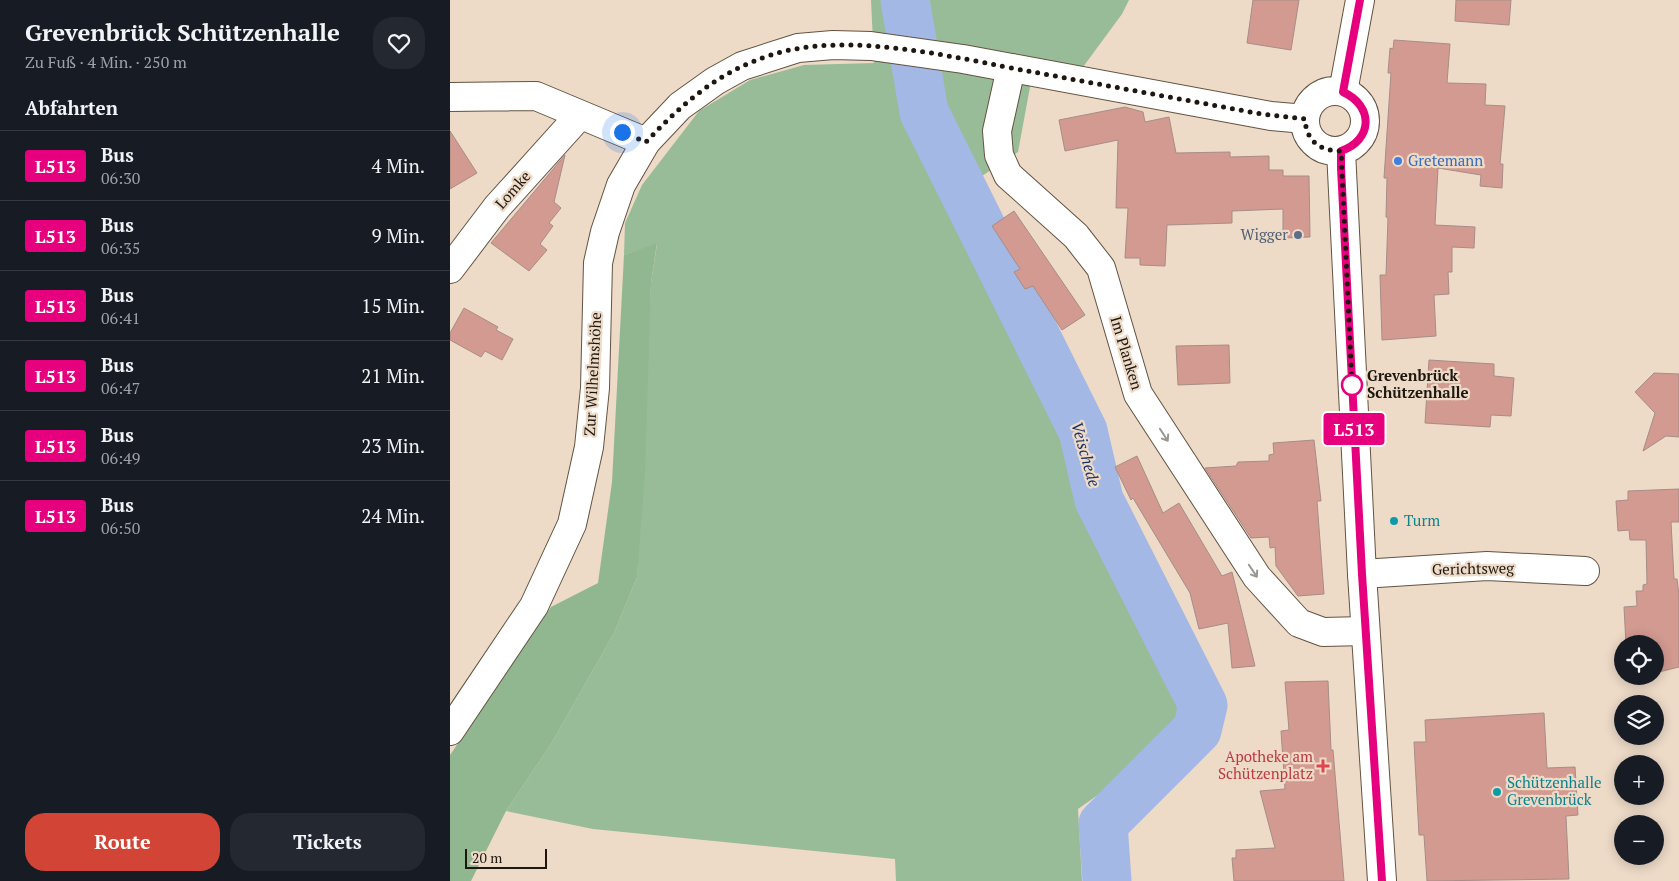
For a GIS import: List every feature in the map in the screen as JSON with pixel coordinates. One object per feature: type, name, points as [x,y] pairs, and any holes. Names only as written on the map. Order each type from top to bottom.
[{"type":"street","points":[[1343,92],[1360,0]]},
{"type":"street","name":"Zur Wilhelmshöhe","points":[[450,731],[534,606],[572,524],[588,447],[594,388],[598,263],[608,221],[621,186],[646,142],[680,106],[715,81],[742,66],[798,48],[833,45],[871,46],[963,59],[1266,115],[1305,119]]},
{"type":"street","name":"Im Planken","points":[[1011,68],[998,131],[999,155],[1008,176],[1076,236],[1101,268],[1138,394],[1257,577],[1300,622],[1323,632],[1365,631]]},
{"type":"street","points":[[1333,91],[1343,92],[1352,96],[1360,103],[1366,122],[1358,141],[1350,148],[1341,151],[1330,151],[1314,144],[1306,128],[1305,119],[1311,103],[1317,97],[1333,91]]},
{"type":"street","points":[[450,97],[536,96],[646,142]]},
{"type":"street","name":"Lomke","points":[[450,270],[497,208],[580,115]]},
{"type":"street","points":[[1341,151],[1365,631],[1382,881]]},
{"type":"street","name":"Gerichtsweg","points":[[1362,574],[1487,566],[1585,571]]},
{"type":"green space","points":[[871,0],[1129,0],[1122,14],[1083,67],[1035,60],[1018,152],[952,196],[1218,710],[1078,809],[1082,881],[896,881],[895,859],[593,829],[506,811],[551,744],[614,633],[637,577],[651,283],[657,244],[624,255],[625,223],[642,185],[699,111],[750,80],[804,65],[874,63]]},
{"type":"green space","points":[[657,243],[651,283],[645,474],[637,577],[614,633],[551,744],[506,811],[471,881],[450,881],[450,755],[551,607],[598,583],[612,482],[624,255]]},
{"type":"building","points":[[1253,0],[1299,0],[1291,50],[1247,43]]},
{"type":"building","points":[[1456,0],[1511,0],[1509,25],[1455,21]]},
{"type":"building","points":[[1394,40],[1450,44],[1447,83],[1486,84],[1485,105],[1505,106],[1500,164],[1503,164],[1502,188],[1480,186],[1481,175],[1438,168],[1435,225],[1475,227],[1474,248],[1452,247],[1452,272],[1448,272],[1449,294],[1434,295],[1436,336],[1382,340],[1380,275],[1386,275],[1388,218],[1386,217],[1387,178],[1384,178],[1391,73],[1388,73],[1390,48],[1393,49]]},
{"type":"building","points":[[1125,107],[1143,112],[1145,122],[1169,117],[1176,153],[1230,152],[1230,157],[1269,156],[1269,170],[1283,170],[1283,176],[1309,176],[1310,237],[1283,238],[1283,209],[1232,211],[1232,223],[1167,225],[1165,266],[1140,265],[1140,258],[1125,258],[1128,208],[1116,208],[1118,140],[1065,151],[1059,120]]},
{"type":"building","points":[[450,131],[477,173],[450,189]]},
{"type":"building","points":[[565,155],[554,202],[561,208],[549,223],[553,226],[540,244],[547,250],[529,271],[491,243]]},
{"type":"building","points":[[1014,211],[1085,315],[1062,330],[1033,286],[1025,289],[1014,272],[1020,269],[992,226]]},
{"type":"building","points":[[464,308],[498,327],[496,330],[513,339],[502,360],[485,351],[481,357],[450,340],[450,333]]},
{"type":"building","points":[[1229,345],[1230,383],[1178,385],[1176,346]]},
{"type":"building","points":[[1429,360],[1494,364],[1494,376],[1514,378],[1511,416],[1491,415],[1490,427],[1425,423]]},
{"type":"building","points":[[1654,373],[1679,374],[1679,437],[1666,436],[1643,451],[1655,413],[1635,392]]},
{"type":"building","points":[[1314,440],[1321,501],[1317,501],[1324,594],[1298,596],[1276,566],[1275,547],[1270,548],[1269,537],[1251,538],[1205,468],[1236,466],[1238,462],[1269,461],[1269,455],[1274,454],[1273,443]]},
{"type":"building","points":[[1137,456],[1163,513],[1179,503],[1222,576],[1232,572],[1255,666],[1232,668],[1228,623],[1199,629],[1190,593],[1133,498],[1131,500],[1115,467]]},
{"type":"building","points":[[1679,489],[1679,522],[1671,522],[1674,579],[1677,579],[1679,595],[1679,667],[1664,671],[1664,635],[1626,635],[1624,607],[1637,606],[1636,591],[1643,591],[1643,585],[1647,584],[1646,540],[1630,540],[1629,530],[1618,531],[1616,501],[1628,500],[1628,491]]},
{"type":"building","points":[[1328,681],[1331,750],[1333,750],[1344,881],[1234,881],[1232,858],[1236,858],[1236,850],[1275,848],[1260,791],[1285,789],[1281,731],[1289,730],[1285,682]]},
{"type":"building","name":"Schützenhalle Grevenbrück","points":[[1544,713],[1547,768],[1575,767],[1578,815],[1566,816],[1569,879],[1427,881],[1424,835],[1419,835],[1414,742],[1426,742],[1425,720]]},
{"type":"waterway","name":"Veischede","points":[[905,0],[924,112],[1083,431],[1099,500],[1203,705],[1197,730],[1103,824],[1107,881]]},
{"type":"bus line","name":"L513","points":[[1360,0],[1343,92],[1352,96],[1360,103],[1366,122],[1364,132],[1358,141],[1350,148],[1341,151],[1341,168],[1369,697],[1382,881]]},
{"type":"place","name":"Gretemann","points":[[1398,161]]},
{"type":"place","name":"Wigger","points":[[1298,235]]},
{"type":"place","name":"Grevenbrück Schützenhalle","points":[[1352,385]]},
{"type":"place","name":"Turm","points":[[1394,521]]},
{"type":"place","name":"Apotheke am Schützenplatz","points":[[1323,766]]},
{"type":"place","name":"Schützenhalle Grevenbrück","points":[[1497,792]]},
{"type":"route","points":[[622,132],[646,142],[680,106],[715,81],[742,66],[798,48],[833,45],[871,46],[963,59],[1271,116],[1305,119],[1309,137],[1314,144],[1330,151],[1341,151],[1352,385]]}]
